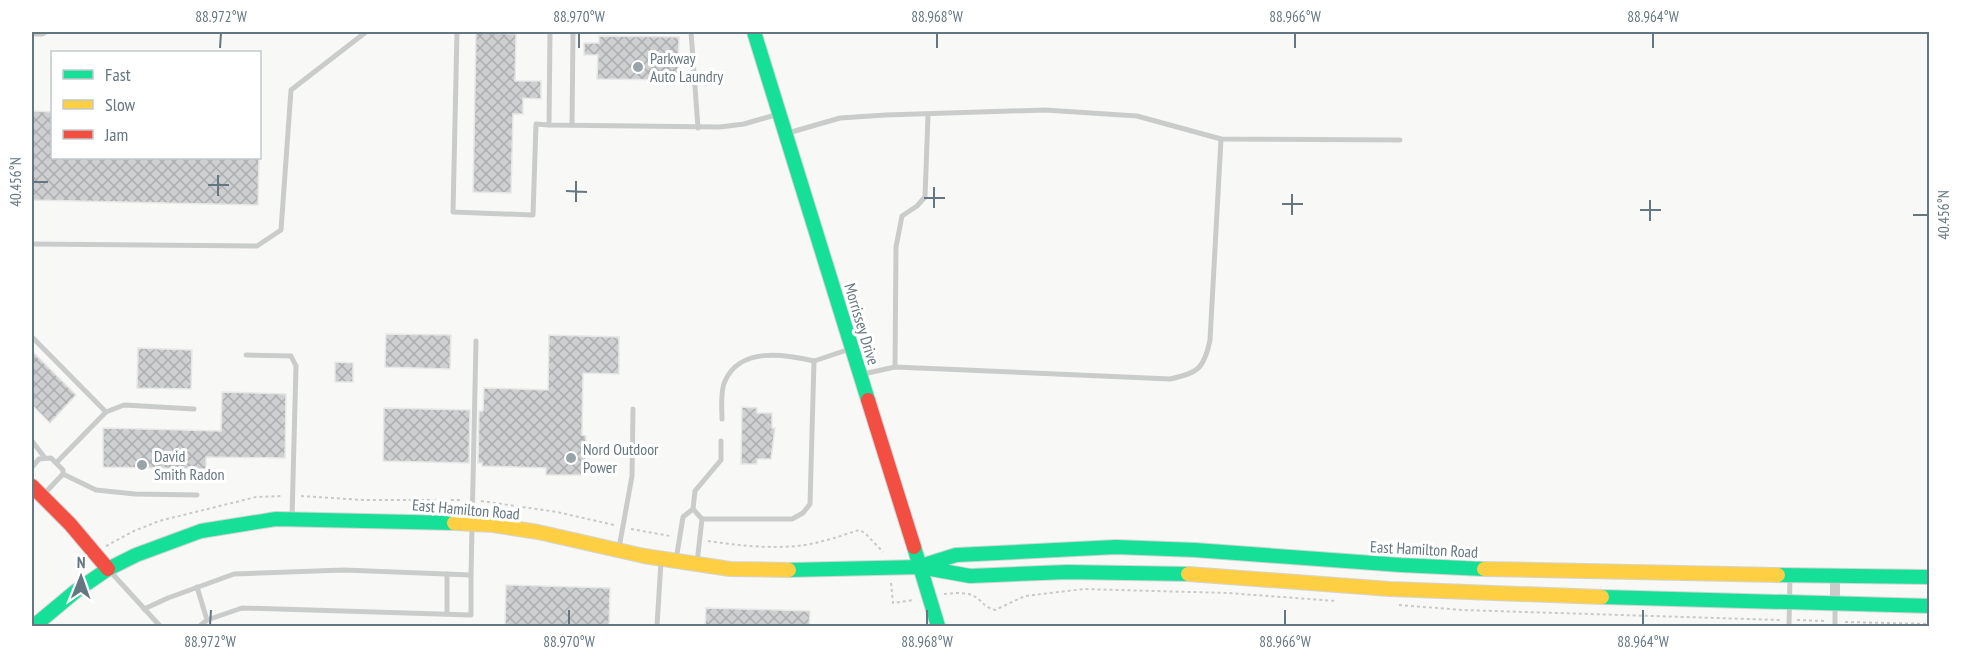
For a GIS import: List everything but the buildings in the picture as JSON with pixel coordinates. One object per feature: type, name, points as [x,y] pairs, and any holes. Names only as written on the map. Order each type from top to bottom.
[{"type":"main road","name":"Morrissey Drive","points":[[754,32],[938,627]]},
{"type":"main road","points":[[37,491],[70,524],[108,568]]},
{"type":"main road","name":"East Hamilton Road","points":[[34,627],[76,591],[108,568],[169,542],[201,531],[257,521],[292,519],[473,524],[538,532],[675,562],[730,569],[920,567],[970,576],[1067,572],[1201,574],[1390,589],[1929,606]]},
{"type":"main road","name":"East Hamilton Road","points":[[920,567],[956,555],[1116,547],[1195,549],[1401,565],[1531,571],[1929,577]]},
{"type":"street","points":[[1834,604],[1835,576]]},
{"type":"lane","points":[[32,34],[46,32]]},
{"type":"lane","points":[[32,244],[257,246],[281,230],[291,90],[366,32]]},
{"type":"lane","points":[[457,32],[453,212],[533,215],[536,124],[698,128],[744,124],[780,113]]},
{"type":"lane","points":[[549,125],[550,32]]},
{"type":"lane","points":[[572,125],[573,32]]},
{"type":"lane","points":[[691,32],[698,128]]},
{"type":"lane","points":[[786,134],[840,118],[1045,110],[1137,116],[1221,139],[1400,140]]},
{"type":"lane","points":[[895,367],[896,247],[902,216],[925,197],[928,115]]},
{"type":"lane","points":[[860,374],[895,367],[1170,379],[1192,374],[1207,354],[1210,340],[1221,139]]},
{"type":"lane","points":[[32,337],[106,412]]},
{"type":"lane","points":[[200,627],[207,620],[242,608],[471,615],[476,341]]},
{"type":"lane","points":[[722,419],[724,383],[735,366],[760,355],[792,356],[814,361],[852,349]]},
{"type":"lane","points":[[246,355],[291,356],[296,366],[292,519]]},
{"type":"lane","points":[[693,509],[702,519],[792,519],[810,504],[814,361]]},
{"type":"lane","points":[[57,462],[106,412],[124,405],[194,409]]},
{"type":"lane","points":[[619,550],[632,476],[633,409]]},
{"type":"lane","points":[[32,441],[45,458]]},
{"type":"lane","points":[[675,562],[683,517],[693,509],[695,491],[721,460],[721,441]]},
{"type":"lane","points":[[32,467],[39,459],[51,458],[63,470],[63,474]]},
{"type":"lane","points":[[37,491],[63,474]]},
{"type":"lane","points":[[63,474],[96,490],[135,494],[197,495]]},
{"type":"lane","points":[[697,565],[702,519]]},
{"type":"lane","points":[[657,627],[661,559]]},
{"type":"lane","points":[[108,568],[160,627]]},
{"type":"lane","points":[[144,609],[234,574],[344,570],[471,575]]},
{"type":"lane","points":[[447,574],[447,614]]},
{"type":"lane","points":[[1789,627],[1790,576]]},
{"type":"lane","points":[[197,587],[207,620]]},
{"type":"lane","points":[[1834,604],[1835,627]]},
{"type":"traffic: fast","points":[[754,32],[868,400]]},
{"type":"traffic: fast","points":[[34,626],[76,591],[108,569],[136,555],[201,531],[276,519],[454,523]]},
{"type":"traffic: fast","points":[[914,547],[938,626]]},
{"type":"traffic: fast","points":[[921,566],[956,555],[1116,547],[1484,569]]},
{"type":"traffic: fast","points":[[789,570],[920,567],[970,576],[1067,572],[1188,574]]},
{"type":"traffic: fast","points":[[1778,575],[1930,577]]},
{"type":"traffic: fast","points":[[1602,597],[1930,606]]},
{"type":"traffic: slow","points":[[454,523],[493,525],[538,532],[644,556],[730,569],[789,570]]},
{"type":"traffic: slow","points":[[1484,569],[1778,575]]},
{"type":"traffic: slow","points":[[1188,574],[1390,589],[1602,597]]},
{"type":"traffic: jam","points":[[868,400],[914,547]]},
{"type":"traffic: jam","points":[[32,486],[70,524],[108,569]]},
{"type":"place","name":"Parkway Auto Laundry","points":[[638,67]]},
{"type":"place","name":"Nord Outdoor Power","points":[[571,458]]},
{"type":"place","name":"David Smith Radon","points":[[142,465]]}]
